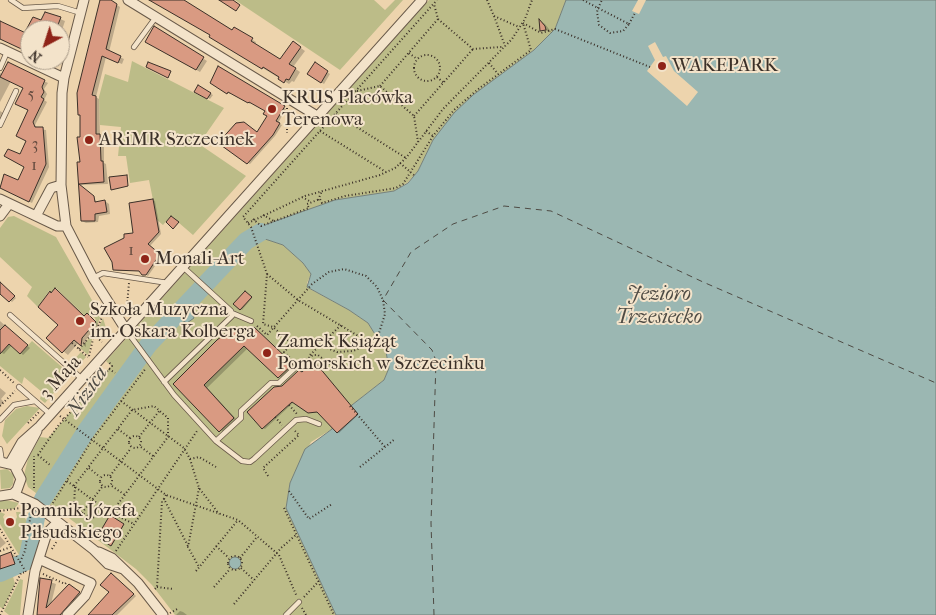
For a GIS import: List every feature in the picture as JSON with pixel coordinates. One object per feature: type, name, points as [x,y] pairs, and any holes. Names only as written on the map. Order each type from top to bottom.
[{"type":"street","points":[[84,0],[64,78],[61,185],[66,226],[93,278],[126,330]]},
{"type":"street","points":[[128,0],[317,116]]},
{"type":"street","name":"3 Maja","points":[[7,464],[422,0]]},
{"type":"street","points":[[4,50],[64,78]]},
{"type":"street","points":[[36,216],[51,188],[61,185]]},
{"type":"street","points":[[0,216],[4,202],[57,226],[66,226]]},
{"type":"street","points":[[0,496],[13,494],[20,485],[21,479],[7,464]]},
{"type":"street","points":[[20,485],[33,509]]},
{"type":"street","points":[[13,494],[33,509],[58,522],[94,550],[108,564],[122,569],[138,583],[163,615]]},
{"type":"street","points":[[28,615],[32,584],[39,559],[48,533],[58,522]]},
{"type":"street","points":[[39,559],[91,583],[85,596],[66,615]]},
{"type":"lane","points":[[11,0],[24,8],[58,6],[81,13]]},
{"type":"lane","points":[[134,48],[156,17]]},
{"type":"lane","points":[[0,68],[4,50]]},
{"type":"lane","points":[[0,125],[16,91]]},
{"type":"lane","points":[[182,267],[232,313],[251,321]]},
{"type":"lane","points":[[93,278],[103,273],[168,282]]},
{"type":"lane","points":[[164,382],[231,318],[232,313]]},
{"type":"lane","points":[[10,315],[82,379]]},
{"type":"lane","points":[[126,330],[164,382],[216,441],[242,462],[250,462],[296,420],[302,419],[319,424]]},
{"type":"lane","points":[[216,441],[241,418],[241,411],[271,383],[279,384],[298,365]]},
{"type":"lane","points":[[19,387],[50,414]]},
{"type":"lane","points":[[0,420],[14,405],[35,401]]},
{"type":"lane","points":[[0,450],[7,464]]},
{"type":"lane","points":[[286,615],[299,602]]},
{"type":"path","points":[[341,325],[298,365],[284,352],[292,344],[274,327],[264,324],[267,274],[251,227],[243,217],[437,0]]},
{"type":"path","points":[[487,0],[505,47]]},
{"type":"path","points":[[248,223],[302,197],[386,172],[400,163],[406,158],[452,99],[505,47],[523,23],[532,0]]},
{"type":"path","points":[[583,0],[629,24]]},
{"type":"path","points":[[602,0],[598,8],[597,21],[606,31],[619,33],[629,24],[635,12]]},
{"type":"path","points":[[434,4],[438,19],[473,49],[505,47]]},
{"type":"path","points":[[494,16],[520,27]]},
{"type":"path","points":[[356,91],[380,86],[438,19]]},
{"type":"path","points":[[523,23],[541,33],[555,29],[650,66]]},
{"type":"path","points":[[253,219],[261,226],[309,208],[307,204],[320,199],[322,203],[345,196],[396,188],[406,181],[433,136],[458,105],[531,50],[523,23]]},
{"type":"path","points":[[414,116],[473,49]]},
{"type":"path","points":[[409,53],[417,59]]},
{"type":"path","points":[[424,55],[436,58],[440,66],[437,77],[426,81],[418,78],[413,67],[417,59],[424,55]]},
{"type":"path","points":[[488,63],[498,74]]},
{"type":"path","points":[[437,77],[444,83]]},
{"type":"path","points":[[380,86],[414,116],[418,142]]},
{"type":"path","points":[[452,99],[458,105]]},
{"type":"path","points":[[287,106],[287,133]]},
{"type":"path","points":[[335,114],[406,158]]},
{"type":"path","points":[[320,131],[386,172]]},
{"type":"path","points":[[426,131],[433,136]]},
{"type":"path","points":[[400,163],[415,176]]},
{"type":"path","points":[[318,200],[322,191]]},
{"type":"path","points":[[302,197],[311,202]]},
{"type":"path","points":[[262,215],[274,221]]},
{"type":"path","points":[[251,321],[266,334],[316,279],[329,272],[352,270],[366,276],[377,287],[385,307],[382,327],[370,343],[360,349],[345,352],[330,350],[320,345]]},
{"type":"path","points":[[267,274],[298,300],[370,343]]},
{"type":"path","points":[[127,305],[130,277]]},
{"type":"path","points":[[72,343],[89,356],[94,334],[103,315]]},
{"type":"path","points":[[89,330],[102,342]]},
{"type":"path","points":[[79,349],[94,334]]},
{"type":"path","points":[[309,356],[318,355],[332,366]]},
{"type":"path","points":[[38,455],[64,419],[112,366],[108,361],[112,356]]},
{"type":"path","points":[[51,506],[92,440],[148,361]]},
{"type":"path","points":[[109,369],[115,373]]},
{"type":"path","points":[[0,370],[19,387],[0,406]]},
{"type":"path","points":[[121,401],[184,448],[190,459],[199,488],[219,514]]},
{"type":"path","points":[[151,405],[160,410],[168,418],[168,437],[111,512],[92,518],[82,514],[74,506],[75,486],[132,410],[151,405]]},
{"type":"path","points":[[289,405],[302,419]]},
{"type":"path","points":[[350,406],[385,447]]},
{"type":"path","points":[[118,429],[130,438],[139,437],[160,410]]},
{"type":"path","points":[[275,417],[278,421]]},
{"type":"path","points":[[64,419],[166,496],[238,520],[277,553],[299,602],[319,581]]},
{"type":"path","points":[[114,554],[184,448],[202,425]]},
{"type":"path","points":[[268,476],[263,468],[299,435],[290,426]]},
{"type":"path","points":[[139,437],[142,442],[141,446]]},
{"type":"path","points":[[130,438],[129,444],[132,448]]},
{"type":"path","points":[[360,467],[395,439]]},
{"type":"path","points":[[141,446],[153,456]]},
{"type":"path","points":[[132,448],[136,449],[141,446]]},
{"type":"path","points":[[110,476],[132,448]]},
{"type":"path","points":[[34,488],[34,452],[50,465]]},
{"type":"path","points":[[190,459],[199,457],[216,467]]},
{"type":"path","points":[[82,514],[102,486],[101,478],[88,468]]},
{"type":"path","points":[[101,478],[105,475],[110,476]]},
{"type":"path","points":[[110,476],[113,480],[112,485]]},
{"type":"path","points":[[66,481],[111,512],[134,524]]},
{"type":"path","points":[[112,485],[125,495]]},
{"type":"path","points":[[102,486],[108,488],[112,485]]},
{"type":"path","points":[[188,547],[199,488]]},
{"type":"path","points":[[288,491],[308,519],[332,504]]},
{"type":"path","points":[[166,496],[162,501],[157,587],[173,589]]},
{"type":"path","points":[[164,498],[199,567]]},
{"type":"path","points":[[0,511],[21,508],[33,509],[25,551],[20,562]]},
{"type":"path","points":[[284,508],[334,615]]},
{"type":"path","points":[[196,571],[238,520]]},
{"type":"path","points":[[0,529],[23,568]]},
{"type":"path","points":[[234,604],[277,553],[297,534]]},
{"type":"path","points":[[240,558],[257,537]]},
{"type":"path","points":[[216,546],[229,558]]},
{"type":"path","points":[[0,551],[11,547]]},
{"type":"path","points":[[229,558],[234,556],[240,558]]},
{"type":"path","points":[[229,558],[228,564],[230,569]]},
{"type":"path","points":[[240,558],[241,568]]},
{"type":"path","points":[[241,568],[254,580]]},
{"type":"path","points":[[230,569],[236,570],[241,568]]},
{"type":"path","points":[[214,587],[230,569]]},
{"type":"path","points":[[0,615],[21,574],[26,572]]},
{"type":"path","points":[[41,572],[65,584],[70,579]]},
{"type":"path","points":[[174,610],[179,608]]},
{"type":"green space","points":[[235,0],[374,0],[385,10],[395,0],[403,0],[340,70]]},
{"type":"green space","points":[[429,0],[566,0],[555,29],[534,50],[473,95],[454,113],[433,140],[418,171],[408,182],[394,191],[335,200],[260,227],[263,238],[283,245],[303,263],[311,274],[307,283],[310,289],[349,310],[368,323],[386,352],[389,368],[384,380],[343,412],[332,429],[311,442],[290,483],[286,508],[336,615],[175,615],[152,585],[136,569],[28,487],[24,475],[28,459],[40,437],[48,438],[111,366],[106,361]]},
{"type":"green space","points":[[132,61],[224,108],[199,144],[246,176],[193,235],[171,216],[163,225],[157,220],[149,180],[130,183],[126,156],[118,156],[121,127],[100,125],[99,97],[105,74],[128,82]]},
{"type":"green space","points":[[14,216],[56,237],[101,316],[94,332],[90,329],[96,322],[95,318],[90,314],[85,316],[56,288],[51,293],[49,291],[38,307],[27,296],[32,287],[0,257],[0,228],[8,217]]},
{"type":"green space","points":[[103,318],[106,328],[102,339],[96,334]]},
{"type":"green space","points":[[93,336],[88,355],[80,348]]},
{"type":"green space","points":[[32,341],[70,374],[45,403],[40,399],[42,392],[24,377],[22,384],[0,366],[0,353],[9,344],[20,354]]},
{"type":"green space","points":[[81,352],[86,357],[76,368],[71,363]]},
{"type":"green space","points":[[27,406],[40,408],[7,444],[2,436],[5,420],[16,409]]},
{"type":"green space","points":[[7,469],[14,475],[13,484],[10,488],[1,489],[0,470]]},
{"type":"green space","points":[[0,499],[19,503],[14,509],[0,509]]},
{"type":"green space","points":[[0,512],[5,514],[3,517],[7,525],[13,525],[17,517],[16,512],[22,512],[27,522],[23,549],[19,555],[0,524]]},
{"type":"green space","points":[[12,573],[15,584],[3,609],[0,607],[0,577]]},
{"type":"green space","points":[[20,579],[23,580],[20,615],[9,615],[4,611]]},
{"type":"water","name":"Jezioro Trzesiecko","points":[[566,0],[936,0],[936,615],[336,615],[286,508],[290,483],[305,449],[332,429],[343,412],[384,380],[389,368],[386,352],[368,323],[349,310],[307,287],[311,274],[303,263],[283,245],[262,238],[259,227],[335,200],[394,191],[408,183],[418,171],[433,140],[454,113],[473,95],[534,50],[555,29]]},
{"type":"water","points":[[187,304],[194,318],[187,323],[175,316]]},
{"type":"water","points":[[235,557],[241,563],[235,569],[229,563]]},
{"type":"pier","points":[[638,0],[646,0],[639,14],[632,11]]},
{"type":"pier","points":[[655,42],[663,57],[666,56],[674,71],[698,92],[687,106],[647,71],[655,60],[648,46]]},
{"type":"building","points":[[100,0],[111,0],[117,4],[106,49],[121,56],[118,63],[102,56],[92,95],[96,96],[96,134],[100,134],[104,182],[79,184],[94,196],[95,202],[105,200],[107,212],[95,214],[95,221],[81,221],[77,162],[80,162],[77,137],[80,137],[80,115],[78,115],[77,93]]},
{"type":"building","points":[[149,0],[184,0],[232,30],[234,27],[253,38],[251,41],[280,59],[293,41],[301,47],[289,64],[296,68],[289,80],[286,79],[284,83],[278,79],[279,77],[263,67],[262,69],[209,37],[210,35]]},
{"type":"building","points":[[219,0],[233,0],[240,5],[236,11]]},
{"type":"building","points":[[45,12],[61,17],[60,20],[41,20]]},
{"type":"building","points":[[539,19],[545,26],[546,30],[540,31]]},
{"type":"building","points":[[0,21],[20,30],[20,48],[0,39]]},
{"type":"building","points":[[154,26],[204,57],[196,70],[145,42]]},
{"type":"building","points":[[8,62],[20,68],[20,70],[24,70],[45,80],[42,87],[44,92],[41,97],[44,99],[33,122],[35,127],[43,127],[46,164],[29,202],[0,188],[4,174],[18,180],[24,167],[4,156],[8,149],[20,154],[26,141],[16,136],[28,110],[15,104],[23,88],[0,77]]},
{"type":"building","points":[[148,62],[171,71],[168,78],[146,67]]},
{"type":"building","points":[[315,62],[328,71],[321,83],[307,74]]},
{"type":"building","points":[[218,66],[285,106],[276,121],[280,123],[273,135],[247,164],[218,143],[236,123],[244,122],[257,132],[267,116],[263,114],[265,111],[228,92],[227,94],[210,83]]},
{"type":"building","points":[[198,85],[211,93],[207,99],[194,92]]},
{"type":"building","points":[[127,175],[128,186],[111,190],[109,177]]},
{"type":"building","points":[[153,199],[159,232],[148,244],[160,254],[146,275],[142,275],[139,271],[113,270],[112,262],[104,248],[124,238],[124,234],[133,233],[129,203]]},
{"type":"building","points":[[171,216],[179,222],[173,229],[166,222]]},
{"type":"building","points":[[0,282],[15,296],[9,302],[0,294]]},
{"type":"building","name":"Szkoła Muzyczna im. Oskara Kolberga","points":[[55,288],[84,316],[87,313],[96,322],[82,338],[81,346],[74,340],[62,353],[46,338],[58,325],[38,307],[50,291],[51,293]]},
{"type":"building","points":[[245,291],[252,297],[240,310],[233,304]]},
{"type":"building","points":[[5,325],[28,345],[20,354],[9,344],[0,354],[0,330]]},
{"type":"building","points":[[236,327],[245,337],[254,327],[293,364],[278,378],[244,346],[204,385],[234,418],[219,432],[173,384],[217,340],[226,333],[228,335]]},
{"type":"building","points":[[314,361],[358,414],[337,433],[317,412],[308,413],[292,402],[262,429],[247,412],[274,387],[282,386],[299,370],[302,372]]},
{"type":"building","points":[[110,515],[124,524],[111,546],[97,537]]},
{"type":"building","points":[[11,552],[15,564],[0,569],[0,556]]},
{"type":"building","points":[[111,573],[134,594],[112,615],[88,615],[109,592],[100,585]]},
{"type":"building","points":[[40,578],[52,580],[46,608],[69,584],[80,592],[60,615],[37,615]]},
{"type":"waterway","name":"Nizica","points":[[43,499],[86,431],[149,344],[246,241],[261,232]]},
{"type":"waterway","name":"Nizica","points":[[0,573],[27,561],[36,518]]},
{"type":"ferry route","points":[[434,615],[431,523],[436,361],[432,350],[383,300],[411,252],[453,224],[504,206],[551,211],[703,282],[936,383]]},
{"type":"place","name":"WAKEPARK","points":[[662,66]]},
{"type":"place","name":"KRUS Placówka Terenowa","points":[[272,109]]},
{"type":"place","name":"ARiMR Szczecinek","points":[[89,140]]},
{"type":"place","name":"Monali-Art","points":[[145,259]]},
{"type":"place","name":"Szkoła Muzyczna im. Oskara Kolberga","points":[[80,321]]},
{"type":"place","name":"Zamek Książąt Pomorskich w Szczecinku","points":[[267,353]]},
{"type":"place","name":"Pomnik Józefa Piłsudskiego","points":[[10,522]]}]
